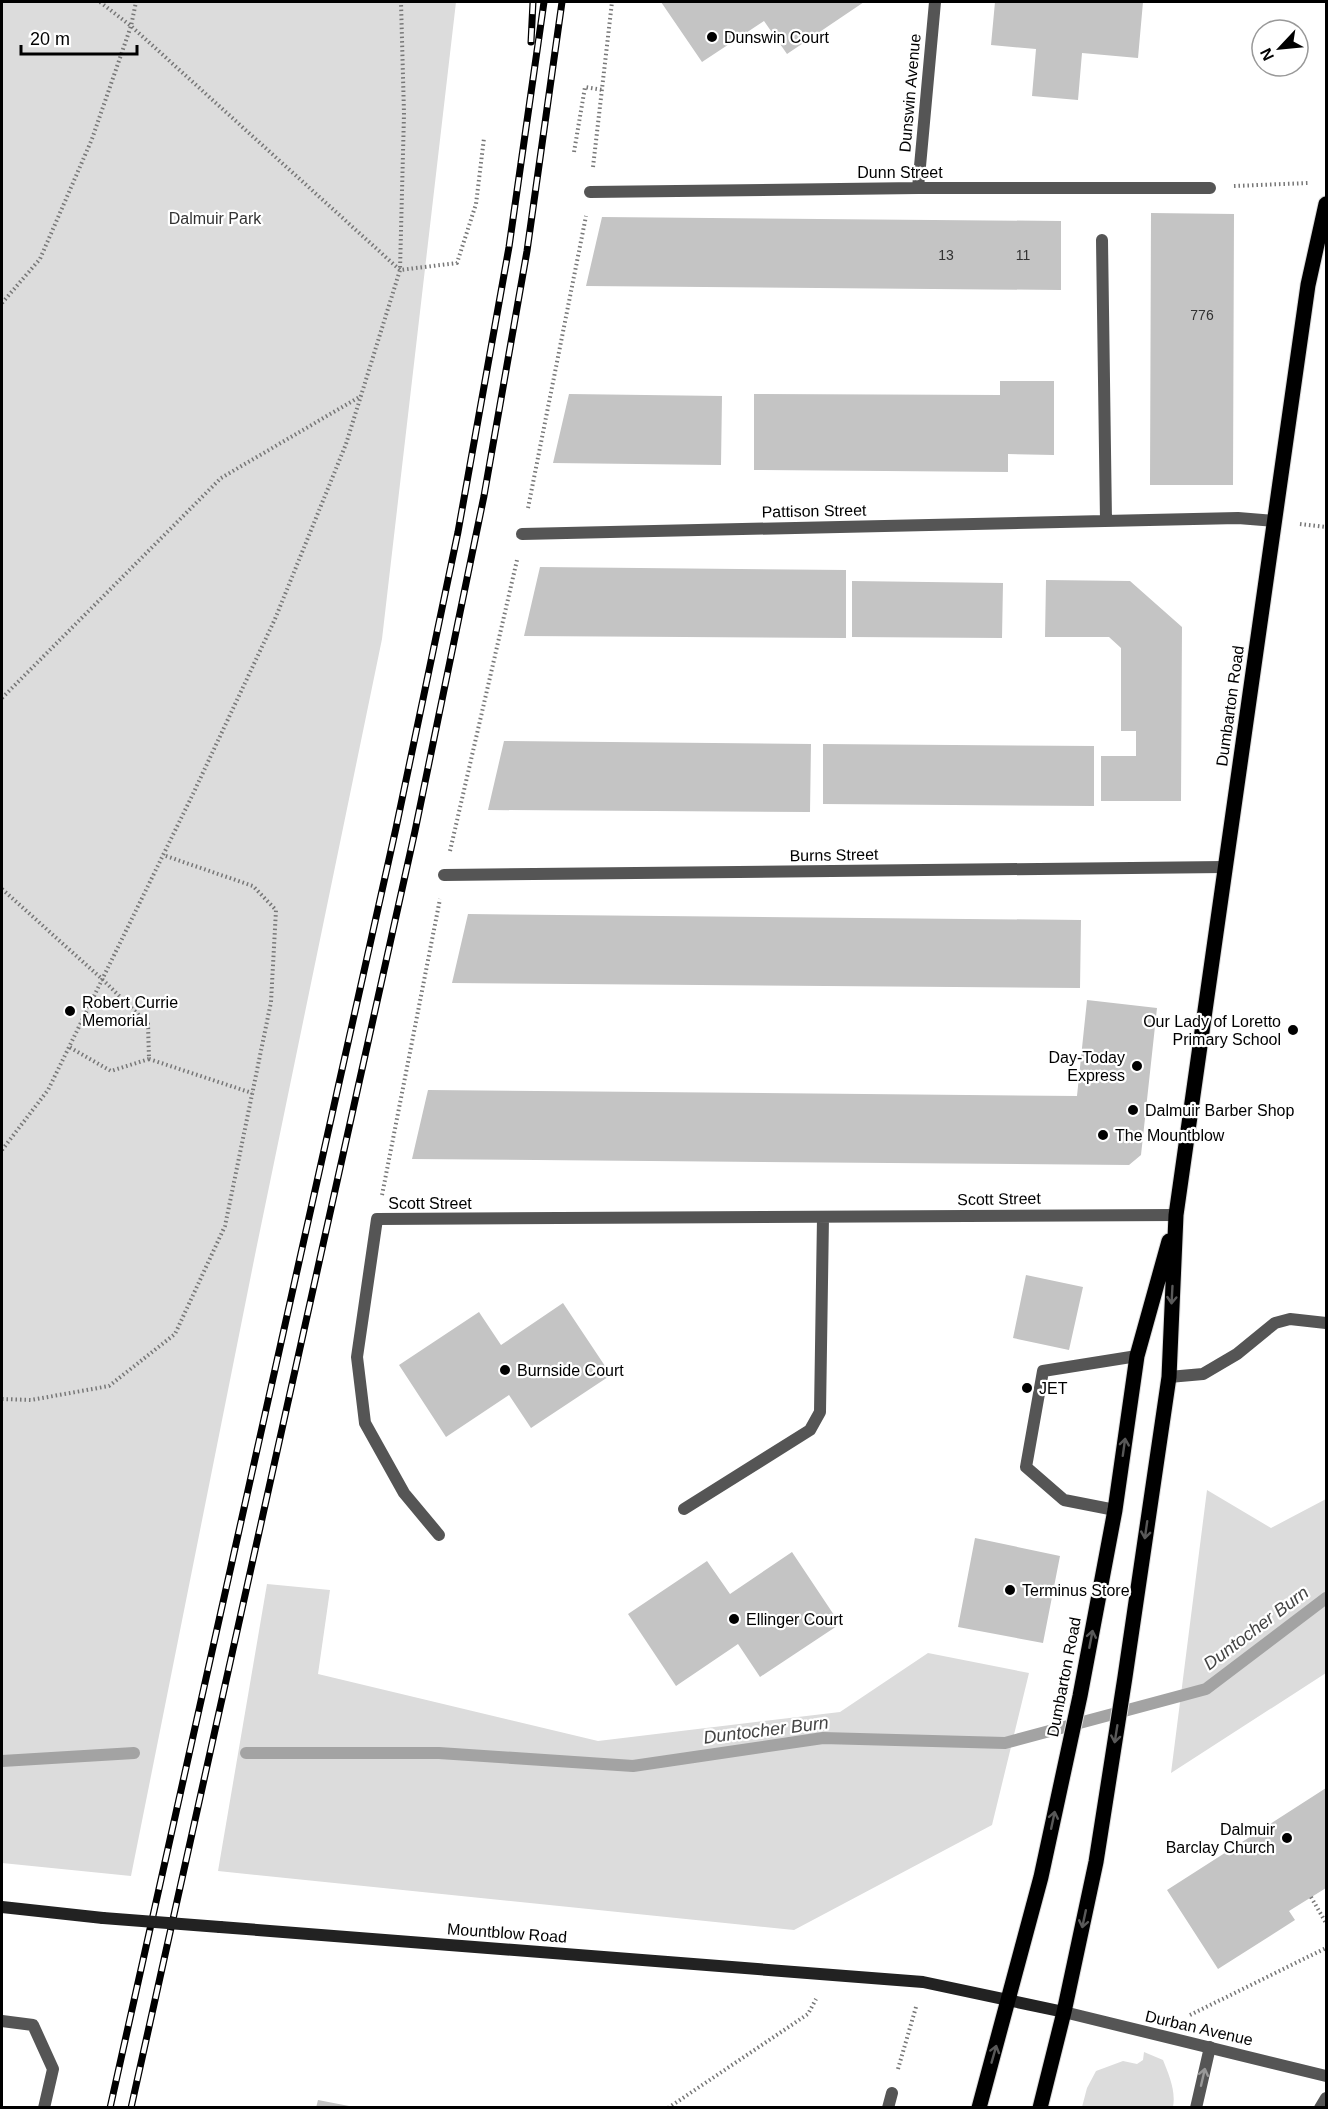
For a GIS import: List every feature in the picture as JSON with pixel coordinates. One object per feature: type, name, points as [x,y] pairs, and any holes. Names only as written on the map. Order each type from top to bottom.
[{"type":"main road","name":"Dumbarton Road","points":[[1040,2108],[1064,2012],[1096,1862],[1125,1677],[1169,1377],[1176,1215],[1308,285],[1326,204]]},
{"type":"main road","name":"Dumbarton Road","points":[[979,2108],[1041,1877],[1080,1696],[1115,1510],[1137,1356],[1176,1215]]},
{"type":"street","name":"Dunswin Avenue","points":[[918,188],[934,2]]},
{"type":"street","name":"Dunn Street","points":[[590,192],[918,188],[1210,188]]},
{"type":"street","points":[[1102,240],[1107,521]]},
{"type":"street","name":"Pattison Street","points":[[522,534],[1238,518],[1275,520]]},
{"type":"street","name":"Burns Street","points":[[444,875],[1224,867]]},
{"type":"street","name":"Scott Street","points":[[439,1535],[404,1493],[365,1423],[357,1357],[377,1219],[1176,1215]]},
{"type":"street","points":[[684,1509],[810,1430],[820,1412],[823,1217]]},
{"type":"street","points":[[1169,1377],[1203,1374],[1237,1354],[1275,1323],[1290,1319],[1326,1323]]},
{"type":"street","points":[[1115,1510],[1064,1500],[1026,1467],[1043,1371],[1137,1356]]},
{"type":"street","name":"Mountblow Road","points":[[2,1907],[103,1918],[923,1982],[1064,2012]]},
{"type":"street","name":"Durban Avenue","points":[[1064,2012],[1326,2076]]},
{"type":"street","points":[[2,2021],[33,2025],[53,2069],[44,2108]]},
{"type":"street","points":[[1196,2108],[1210,2047]]},
{"type":"street","points":[[888,2108],[892,2093]]},
{"type":"street","points":[[1320,2108],[1326,2098]]},
{"type":"path","points":[[100,2],[131,26],[400,270],[457,263],[476,204],[484,138]]},
{"type":"path","points":[[2,303],[40,259],[92,139],[131,26],[136,2]]},
{"type":"path","points":[[2,1150],[48,1090],[163,855],[275,619],[346,444],[400,270],[404,114],[401,2]]},
{"type":"path","points":[[377,1219],[444,875],[522,534],[590,192],[612,2]]},
{"type":"path","points":[[574,152],[585,87],[603,90]]},
{"type":"path","points":[[1210,188],[1316,182]]},
{"type":"path","points":[[2,698],[221,478],[362,396]]},
{"type":"path","points":[[2,1399],[31,1400],[109,1386],[175,1334],[225,1226],[271,1002],[276,910],[253,886],[163,855]]},
{"type":"path","points":[[2,889],[102,979],[148,1024],[150,1059]]},
{"type":"path","points":[[69,1047],[111,1071],[150,1059],[252,1093]]},
{"type":"path","points":[[1311,1897],[1326,1923]]},
{"type":"path","points":[[1152,2034],[1326,1948]]},
{"type":"path","points":[[668,2108],[808,2014],[829,1975]]},
{"type":"path","points":[[892,2093],[923,1982]]},
{"type":"green space","name":"Dalmuir Park","points":[[2,2],[456,2],[382,639],[256,1250],[131,1876],[2,1863]]},
{"type":"green space","points":[[1207,1490],[1271,1528],[1326,1499],[1326,1673],[1171,1773]]},
{"type":"green space","points":[[267,1584],[330,1590],[318,1674],[598,1741],[840,1712],[928,1653],[1029,1673],[992,1825],[794,1930],[218,1871]]},
{"type":"green space","points":[[1144,2052],[1163,2060],[1173,2089],[1173,2107],[1082,2107],[1087,2088],[1096,2071],[1123,2061],[1137,2064],[1143,2060]]},
{"type":"building","name":"Dunswin Court","points":[[661,2],[864,2],[787,54],[764,21],[702,62]]},
{"type":"building","points":[[995,2],[1143,2],[1138,58],[1082,53],[1078,100],[1032,96],[1036,49],[991,45]]},
{"type":"building","points":[[1151,213],[1234,214],[1233,485],[1150,485]]},
{"type":"building","points":[[602,217],[1061,221],[1061,290],[586,286]]},
{"type":"building","points":[[1000,381],[1054,381],[1054,455],[1008,454],[1008,472],[754,470],[754,394],[1000,395]]},
{"type":"building","points":[[569,394],[722,396],[721,465],[553,463]]},
{"type":"building","points":[[540,567],[846,570],[846,638],[524,636]]},
{"type":"building","points":[[1046,580],[1130,581],[1182,627],[1181,801],[1101,801],[1101,756],[1136,756],[1136,731],[1121,731],[1121,648],[1109,637],[1045,637]]},
{"type":"building","points":[[852,581],[1003,583],[1002,638],[852,637]]},
{"type":"building","points":[[504,741],[811,744],[810,812],[488,810]]},
{"type":"building","points":[[823,744],[1094,746],[1094,806],[823,804]]},
{"type":"building","points":[[468,914],[1081,920],[1080,988],[452,983]]},
{"type":"building","points":[[1087,1000],[1157,1008],[1141,1155],[1129,1165],[412,1159],[428,1090],[1077,1096]]},
{"type":"building","points":[[1026,1275],[1083,1287],[1069,1350],[1013,1338]]},
{"type":"building","name":"Burnside Court","points":[[563,1303],[611,1375],[531,1428],[509,1395],[446,1437],[399,1365],[479,1312],[501,1345]]},
{"type":"building","points":[[975,1538],[1060,1556],[1043,1643],[958,1627]]},
{"type":"building","name":"Ellinger Court","points":[[792,1552],[840,1624],[760,1677],[738,1644],[676,1686],[628,1614],[707,1561],[730,1594]]},
{"type":"building","name":"Dalmuir Barclay Church","points":[[1326,1788],[1326,1888],[1289,1911],[1295,1920],[1218,1969],[1167,1890]]},
{"type":"building","points":[[318,2100],[349,2106],[349,2108],[316,2108]]},
{"type":"waterway","name":"Duntocher Burn","points":[[246,1753],[439,1753],[633,1766],[823,1738],[1005,1743],[1206,1689],[1326,1598]]},
{"type":"waterway","name":"Duntocher Burn","points":[[2,1761],[134,1753]]},
{"type":"railway","points":[[531,42],[533,2]]},
{"type":"railway","points":[[110,2108],[396,828],[458,532],[509,247],[544,2]]},
{"type":"railway","points":[[131,2108],[415,831],[484,496],[527,251],[562,2]]},
{"type":"place","name":"Dunswin Court","points":[[712,37]]},
{"type":"place","name":"Robert Currie Memorial","points":[[70,1011]]},
{"type":"place","name":"Our Lady of Loretto Primary School","points":[[1293,1030]]},
{"type":"place","name":"Day-Today Express","points":[[1137,1066]]},
{"type":"place","name":"Dalmuir Barber Shop","points":[[1133,1110]]},
{"type":"place","name":"The Mountblow","points":[[1103,1135]]},
{"type":"place","name":"Burnside Court","points":[[505,1370]]},
{"type":"place","name":"JET","points":[[1027,1388]]},
{"type":"place","name":"Terminus Store","points":[[1010,1590]]},
{"type":"place","name":"Ellinger Court","points":[[734,1619]]},
{"type":"place","name":"Dalmuir Barclay Church","points":[[1287,1838]]}]
